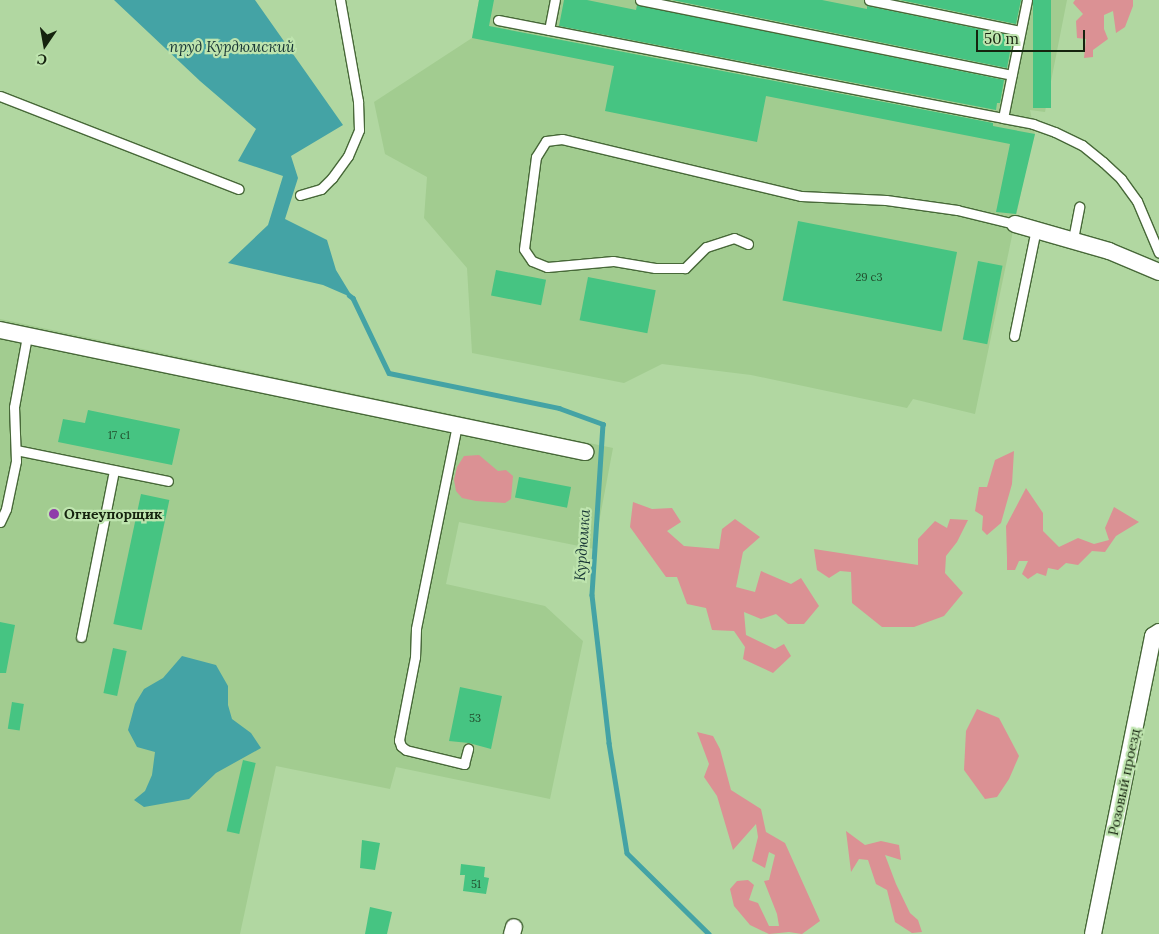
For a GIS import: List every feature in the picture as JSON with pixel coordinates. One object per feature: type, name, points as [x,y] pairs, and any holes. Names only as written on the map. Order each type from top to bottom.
[{"type":"street","points":[[1015,224],[1073,239],[1159,272]]},
{"type":"street","points":[[0,330],[585,452]]},
{"type":"street","name":"Розовый проезд","points":[[1092,934],[1153,636],[1159,632]]},
{"type":"lane","points":[[300,194],[321,189],[332,178],[348,156],[359,130],[358,102],[340,0]]},
{"type":"lane","points":[[549,30],[555,0]]},
{"type":"lane","points":[[640,0],[1012,75]]},
{"type":"lane","points":[[869,0],[1020,31]]},
{"type":"lane","points":[[1003,118],[1027,0]]},
{"type":"lane","points":[[498,20],[1003,118],[1032,124],[1055,132],[1082,145],[1104,162],[1121,179],[1137,201],[1158,250]]},
{"type":"lane","points":[[0,96],[238,189]]},
{"type":"lane","points":[[748,244],[734,238],[706,247],[685,268],[656,268],[613,261],[547,267],[532,261],[524,249],[536,157],[546,141],[562,139],[801,196],[886,200],[958,210],[1015,224]]},
{"type":"lane","points":[[1073,239],[1079,207]]},
{"type":"lane","points":[[1014,336],[1036,229]]},
{"type":"lane","points":[[0,522],[6,509],[16,450],[14,407],[27,336]]},
{"type":"lane","points":[[457,425],[416,629],[415,657],[399,740],[401,746],[406,750],[464,764],[468,749]]},
{"type":"lane","points":[[16,450],[168,481]]},
{"type":"lane","points":[[80,638],[114,470]]},
{"type":"shaded area","points":[[479,0],[1067,0],[1045,112],[1030,110],[1035,134],[1029,154],[975,414],[913,399],[907,408],[751,375],[662,364],[624,383],[472,353],[467,268],[424,218],[427,177],[385,154],[374,102],[472,38]]},
{"type":"shaded area","points":[[1075,0],[1133,0],[1133,6],[1125,27],[1116,33],[1113,11],[1104,15],[1104,29],[1108,39],[1093,50],[1093,57],[1084,58],[1086,39],[1077,38],[1076,21],[1083,14],[1073,3]]},
{"type":"shaded area","points":[[0,319],[613,448],[594,549],[459,522],[446,584],[545,606],[583,641],[550,799],[396,767],[390,789],[276,766],[240,934],[0,934]]},
{"type":"shaded area","points":[[1014,451],[1012,484],[1001,523],[987,535],[982,530],[983,516],[975,511],[979,487],[987,487],[995,460]]},
{"type":"shaded area","points":[[479,455],[498,471],[506,470],[513,476],[511,499],[505,503],[462,498],[456,491],[454,480],[457,467],[464,456]]},
{"type":"shaded area","points":[[1026,488],[1043,513],[1043,531],[1059,547],[1078,538],[1094,544],[1109,540],[1105,528],[1114,507],[1139,522],[1116,536],[1105,552],[1092,551],[1078,565],[1066,563],[1058,570],[1048,568],[1046,576],[1037,573],[1028,579],[1022,574],[1028,561],[1019,561],[1015,570],[1007,570],[1006,526]]},
{"type":"shaded area","points":[[633,502],[652,509],[672,508],[681,522],[667,531],[684,546],[719,549],[722,529],[735,519],[760,537],[743,552],[736,587],[755,592],[761,571],[791,584],[801,578],[819,606],[804,624],[788,624],[776,614],[761,619],[744,612],[746,635],[775,649],[784,644],[791,656],[773,673],[743,659],[745,647],[734,631],[712,630],[706,608],[687,604],[677,577],[666,577],[630,527]]},
{"type":"shaded area","points":[[950,519],[968,520],[957,542],[946,556],[945,573],[963,593],[944,616],[914,627],[882,627],[852,603],[851,572],[840,571],[829,578],[817,570],[814,549],[918,565],[918,539],[935,521],[947,528]]},
{"type":"shaded area","points":[[977,709],[999,718],[1019,756],[1009,779],[997,797],[985,799],[964,770],[966,731]]},
{"type":"shaded area","points":[[697,732],[713,736],[720,749],[731,790],[761,809],[766,832],[785,843],[820,921],[802,934],[789,932],[769,934],[750,925],[734,906],[730,889],[737,881],[748,880],[754,885],[749,900],[758,903],[769,926],[779,926],[777,914],[764,881],[769,880],[775,855],[769,852],[765,868],[752,861],[758,837],[756,824],[733,850],[717,796],[704,777],[709,764]]},
{"type":"shaded area","points":[[846,831],[865,845],[881,841],[899,845],[901,860],[885,855],[896,884],[910,913],[918,920],[922,932],[912,933],[895,922],[887,890],[876,884],[868,860],[859,859],[851,872]]},
{"type":"water","name":"пруд Курдюмский","points":[[114,0],[255,0],[343,125],[291,156],[298,178],[285,219],[327,240],[336,270],[353,298],[323,285],[228,263],[268,225],[283,176],[238,161],[256,129],[200,81]]},
{"type":"water","points":[[182,656],[216,665],[228,686],[228,705],[232,719],[251,733],[261,748],[216,773],[189,799],[144,807],[134,800],[145,791],[152,775],[155,752],[137,747],[128,730],[135,704],[144,689],[163,678]]},
{"type":"building","points":[[479,0],[494,0],[489,26],[993,123],[993,126],[1035,134],[1016,214],[996,212],[1010,144],[766,96],[757,142],[605,111],[614,66],[472,38]]},
{"type":"building","points":[[564,0],[587,0],[636,10],[637,5],[1004,80],[1000,103],[997,103],[996,110],[559,26]]},
{"type":"building","points":[[672,0],[822,0],[867,9],[867,6],[1013,36],[1007,68]]},
{"type":"building","points":[[900,0],[1021,0],[1016,24]]},
{"type":"building","points":[[1033,0],[1051,0],[1051,108],[1033,108]]},
{"type":"building","points":[[798,221],[957,252],[942,331],[783,301]]},
{"type":"building","points":[[978,261],[1003,266],[987,344],[963,340]]},
{"type":"building","points":[[496,270],[546,280],[541,305],[491,296]]},
{"type":"building","points":[[588,277],[656,290],[647,333],[580,320]]},
{"type":"building","points":[[88,410],[180,429],[172,465],[58,442],[63,419],[85,423]]},
{"type":"building","points":[[519,477],[571,487],[567,508],[515,498]]},
{"type":"building","points":[[141,494],[169,500],[142,630],[113,624]]},
{"type":"building","points":[[0,622],[15,625],[6,673],[0,673]]},
{"type":"building","points":[[113,648],[127,651],[117,696],[103,693]]},
{"type":"building","points":[[460,687],[502,696],[491,749],[469,743],[449,741]]},
{"type":"building","points":[[12,702],[24,704],[20,731],[8,729]]},
{"type":"building","points":[[243,760],[256,763],[239,834],[227,831]]},
{"type":"building","points":[[362,840],[380,843],[375,870],[360,868]]},
{"type":"building","points":[[461,864],[485,867],[484,877],[489,878],[486,894],[463,891],[465,875],[460,875]]},
{"type":"building","points":[[370,907],[392,912],[387,934],[365,934]]},
{"type":"waterway","name":"Курдюмка","points":[[349,295],[353,298],[389,373],[559,408],[603,424],[592,595],[609,743],[627,853],[709,934]]},
{"type":"place","name":"Огнеупорщик","points":[[54,514]]}]
